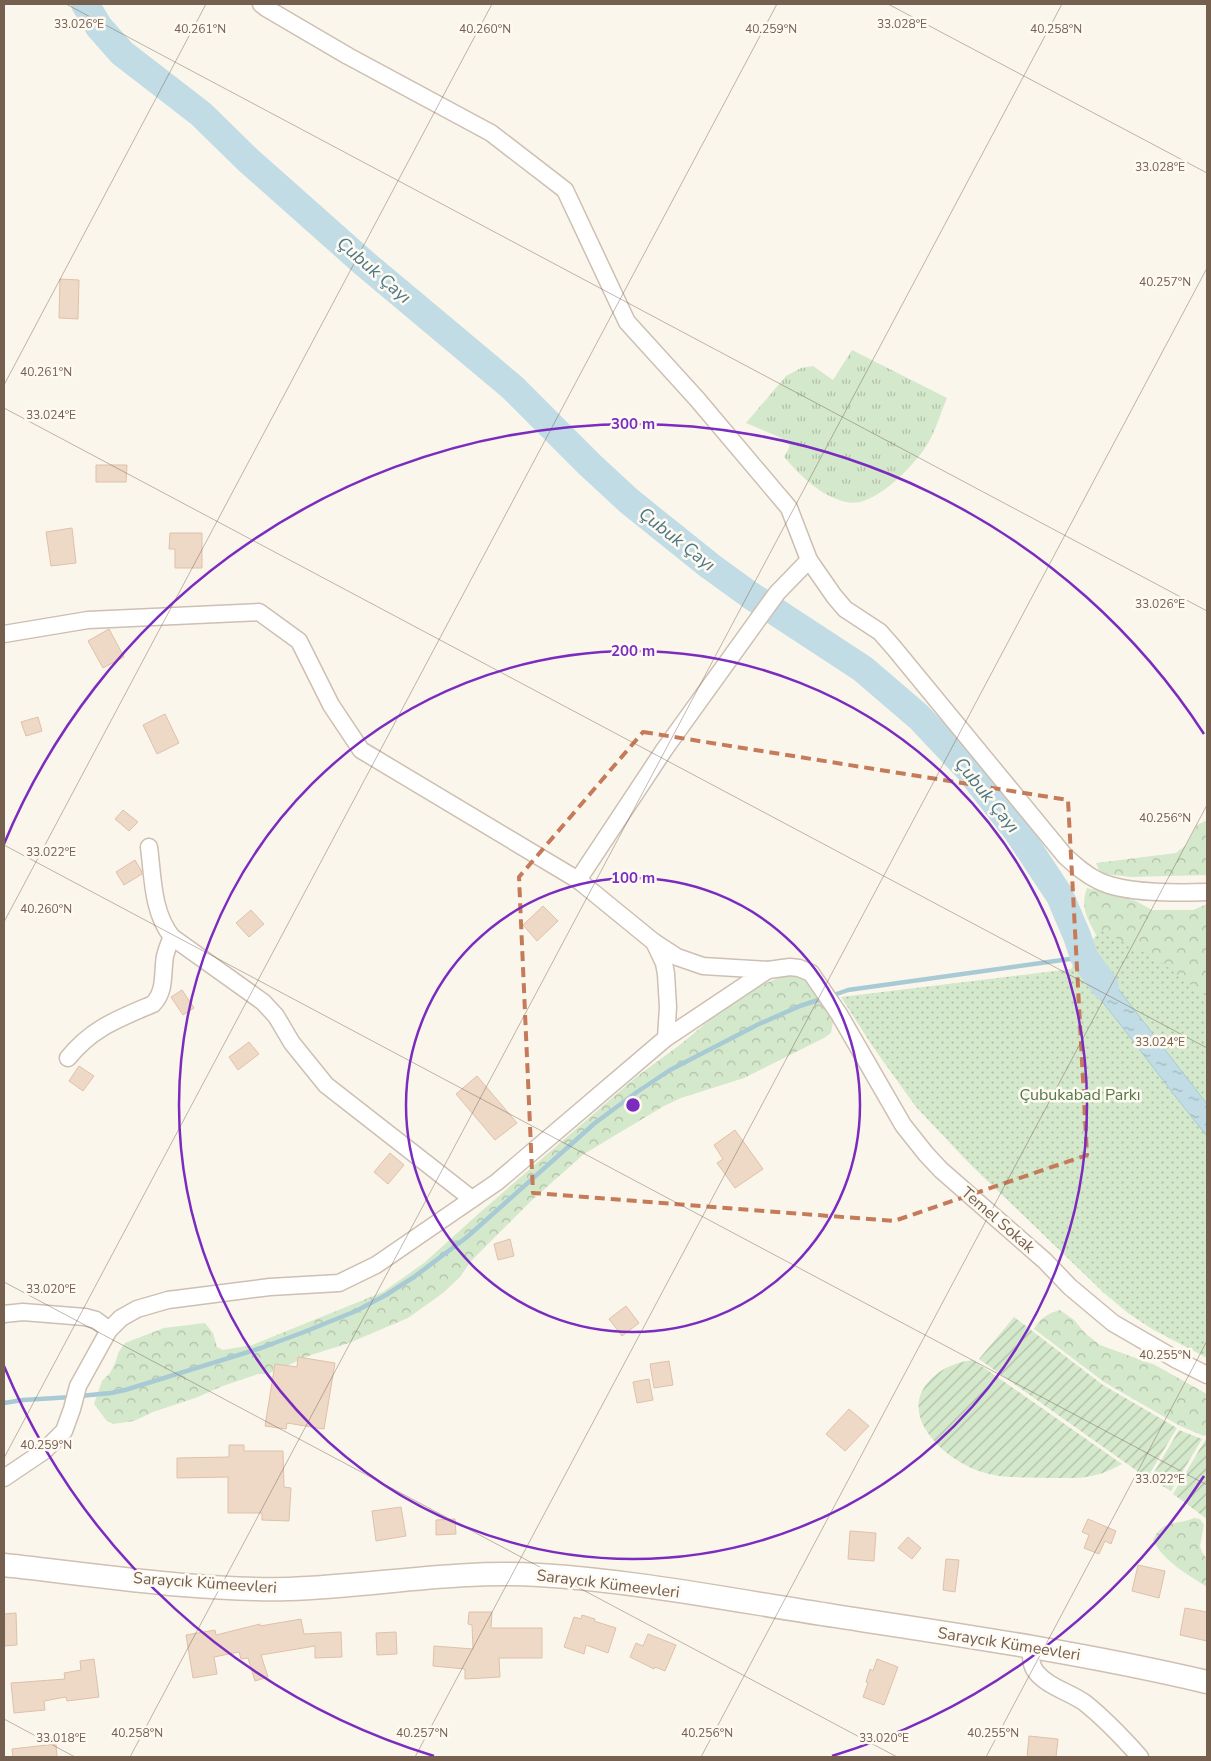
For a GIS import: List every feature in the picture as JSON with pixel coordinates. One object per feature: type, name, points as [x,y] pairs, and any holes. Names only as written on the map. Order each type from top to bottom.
[{"type":"main road","name":"Saraycık Kümeevleri","points":[[4,1565],[187,1585],[253,1589],[300,1588],[464,1575],[505,1574],[576,1578],[650,1587],[1031,1646],[1136,1665],[1207,1682]]},
{"type":"street","points":[[262,4],[348,56],[491,133],[565,190],[628,322],[697,399],[788,508],[809,560],[845,609],[880,632],[1006,782],[1065,856],[1100,882],[1114,887],[1180,893],[1207,892]]},
{"type":"street","points":[[578,880],[664,750],[756,622],[777,593],[809,560]]},
{"type":"street","points":[[4,634],[88,620],[259,612],[299,641],[331,705],[361,750],[578,880],[654,942],[677,957],[703,966],[768,970]]},
{"type":"street","points":[[149,847],[159,914],[172,937],[179,944],[198,954],[263,1002],[276,1016],[292,1043],[326,1085],[472,1199]]},
{"type":"street","points":[[68,1058],[84,1040],[105,1025],[153,1004],[157,1000],[161,992],[166,955],[172,937]]},
{"type":"street","points":[[654,942],[664,963],[666,974],[668,1007],[666,1038]]},
{"type":"street","name":"Temel Sokak","points":[[768,970],[790,967],[799,968],[811,973],[839,1014],[903,1125],[941,1170],[1045,1261],[1070,1287],[1113,1323],[1137,1339],[1207,1375]]},
{"type":"street","points":[[4,1478],[44,1451],[64,1431],[78,1386],[109,1330],[121,1318],[137,1309],[168,1300],[261,1288],[339,1283],[376,1265],[497,1182],[666,1038],[768,970]]},
{"type":"street","points":[[4,1314],[23,1312],[85,1317],[96,1320],[109,1330]]},
{"type":"street","points":[[1031,1646],[1031,1666],[1037,1674],[1083,1702],[1120,1735],[1140,1757]]},
{"type":"highlighted area","points":[[643,732],[1068,800],[1087,1155],[894,1221],[533,1193],[519,877]]},
{"type":"green space","points":[[852,350],[947,398],[929,442],[911,466],[879,493],[857,503],[837,499],[819,490],[804,478],[784,457],[790,446],[781,438],[746,423],[786,376],[801,368],[813,366],[833,380]]},
{"type":"green space","points":[[1207,820],[1207,875],[1131,877],[1104,874],[1099,870],[1096,863],[1176,853],[1186,845],[1197,825]]},
{"type":"green space","points":[[1087,888],[1136,901],[1152,910],[1193,910],[1207,904],[1207,1025],[1109,939],[1096,935],[1087,918],[1084,907]]},
{"type":"green space","name":"Çubukabad Parkı","points":[[1100,930],[1157,959],[1207,997],[1207,1358],[1152,1329],[1128,1313],[1104,1293],[970,1164],[916,1107],[873,1047],[841,997],[1071,969]]},
{"type":"green space","points":[[784,975],[802,977],[833,1022],[831,1033],[744,1078],[681,1098],[664,1106],[584,1154],[531,1201],[471,1261],[460,1277],[443,1293],[408,1318],[349,1343],[311,1355],[268,1374],[258,1374],[220,1387],[134,1421],[113,1424],[106,1420],[94,1404],[102,1381],[110,1373],[118,1353],[125,1343],[164,1328],[205,1323],[213,1333],[217,1347],[223,1350],[252,1345],[383,1292],[424,1263],[635,1078],[717,1014],[756,988]]},
{"type":"green space","points":[[1060,1310],[1074,1320],[1085,1333],[1100,1345],[1155,1365],[1207,1394],[1207,1434],[1204,1436],[1180,1426],[1104,1382],[1034,1329],[1045,1316]]},
{"type":"green space","points":[[1014,1317],[1103,1385],[1177,1428],[1147,1478],[979,1359]]},
{"type":"green space","points":[[973,1360],[1122,1464],[1103,1473],[1086,1477],[1012,1477],[976,1470],[950,1455],[927,1432],[921,1419],[918,1405],[922,1391],[932,1378],[946,1368]]},
{"type":"green space","points":[[1179,1430],[1202,1439],[1171,1491],[1150,1479]]},
{"type":"green space","points":[[1207,1437],[1207,1519],[1173,1494]]},
{"type":"green space","points":[[1194,1518],[1200,1519],[1204,1525],[1200,1546],[1207,1559],[1207,1587],[1163,1555],[1153,1540],[1157,1533],[1166,1525]]},
{"type":"water","points":[[1089,951],[1207,1104],[1207,1136],[1073,966]]},
{"type":"building","points":[[60,279],[79,280],[78,319],[59,318]]},
{"type":"building","points":[[96,465],[127,465],[126,482],[96,482]]},
{"type":"building","points":[[72,528],[76,563],[51,566],[46,532]]},
{"type":"building","points":[[170,533],[202,533],[202,568],[175,568],[175,549],[169,549]]},
{"type":"building","points":[[109,629],[124,657],[103,668],[88,641]]},
{"type":"building","points":[[165,714],[179,743],[157,754],[143,725]]},
{"type":"building","points":[[38,717],[42,731],[26,736],[21,722]]},
{"type":"building","points":[[123,810],[138,822],[129,831],[115,819]]},
{"type":"building","points":[[135,860],[142,874],[124,885],[116,872]]},
{"type":"building","points":[[543,906],[558,921],[537,941],[523,925]]},
{"type":"building","points":[[251,910],[264,924],[249,937],[236,923]]},
{"type":"building","points":[[182,990],[194,1008],[183,1015],[171,997]]},
{"type":"building","points":[[249,1042],[259,1054],[238,1070],[229,1057]]},
{"type":"building","points":[[79,1066],[94,1076],[83,1091],[69,1081]]},
{"type":"building","points":[[477,1076],[517,1123],[495,1140],[456,1094]]},
{"type":"building","points":[[735,1130],[763,1169],[735,1188],[717,1163],[723,1159],[714,1145]]},
{"type":"building","points":[[390,1153],[404,1165],[388,1184],[374,1172]]},
{"type":"building","points":[[510,1239],[514,1256],[498,1260],[494,1244]]},
{"type":"building","points":[[626,1306],[639,1323],[622,1336],[609,1319]]},
{"type":"building","points":[[298,1357],[335,1363],[324,1429],[287,1423],[286,1429],[265,1426],[275,1364],[297,1367]]},
{"type":"building","points":[[669,1361],[673,1385],[654,1388],[650,1364]]},
{"type":"building","points":[[649,1379],[653,1400],[637,1403],[633,1382]]},
{"type":"building","points":[[849,1409],[869,1426],[845,1451],[826,1434]]},
{"type":"building","points":[[229,1445],[244,1445],[244,1451],[283,1451],[284,1487],[291,1488],[289,1521],[262,1520],[262,1513],[228,1513],[228,1477],[177,1478],[177,1458],[229,1457]]},
{"type":"building","points":[[401,1507],[406,1536],[376,1541],[372,1511]]},
{"type":"building","points":[[455,1519],[456,1534],[436,1535],[436,1520]]},
{"type":"building","points":[[1088,1519],[1116,1531],[1111,1544],[1105,1541],[1099,1554],[1084,1548],[1089,1535],[1082,1532]]},
{"type":"building","points":[[850,1531],[876,1533],[874,1561],[848,1559]]},
{"type":"building","points":[[908,1537],[921,1548],[912,1559],[898,1548]]},
{"type":"building","points":[[946,1559],[959,1560],[955,1592],[943,1590]]},
{"type":"building","points":[[1138,1565],[1165,1571],[1159,1598],[1132,1591]]},
{"type":"building","points":[[1185,1608],[1207,1612],[1207,1641],[1180,1635]]},
{"type":"building","points":[[469,1612],[492,1612],[491,1628],[542,1628],[542,1658],[499,1658],[500,1677],[465,1679],[465,1669],[433,1666],[434,1646],[473,1649],[472,1625],[468,1624]]},
{"type":"building","points":[[16,1613],[17,1645],[4,1646],[4,1614]]},
{"type":"building","points":[[582,1615],[616,1628],[608,1653],[586,1645],[584,1654],[564,1647],[574,1617],[581,1619]]},
{"type":"building","points":[[301,1619],[304,1634],[341,1632],[342,1657],[315,1658],[315,1646],[261,1655],[268,1677],[255,1681],[248,1658],[241,1659],[239,1652],[214,1657],[217,1674],[193,1678],[186,1635],[215,1630],[216,1635],[260,1624],[260,1626]]},
{"type":"building","points":[[396,1632],[397,1654],[377,1655],[376,1633]]},
{"type":"building","points":[[648,1634],[676,1645],[665,1671],[655,1667],[654,1669],[630,1657],[636,1643],[643,1646]]},
{"type":"building","points":[[94,1659],[99,1697],[67,1701],[66,1697],[44,1701],[45,1710],[14,1713],[11,1683],[65,1679],[64,1673],[81,1670],[80,1661]]},
{"type":"building","points":[[877,1659],[898,1667],[884,1705],[863,1697],[870,1669],[873,1671]]},
{"type":"building","points":[[1029,1736],[1058,1739],[1056,1757],[1027,1757]]},
{"type":"building","points":[[56,1744],[57,1757],[13,1757],[12,1749]]},
{"type":"waterway","name":"Çubuk Çayı","points":[[85,4],[99,27],[122,53],[201,114],[248,160],[364,263],[512,387],[629,501],[710,566],[750,595],[863,669],[919,717],[970,771],[1017,831],[1060,896],[1084,957],[1105,986]]},
{"type":"waterway","points":[[831,996],[848,990],[1084,957]]},
{"type":"waterway","points":[[80,1396],[125,1390],[261,1348],[356,1311],[386,1295],[414,1277],[467,1237],[595,1123],[637,1092],[670,1070],[759,1024],[824,998]]},
{"type":"waterway","points":[[4,1403],[72,1397]]}]
